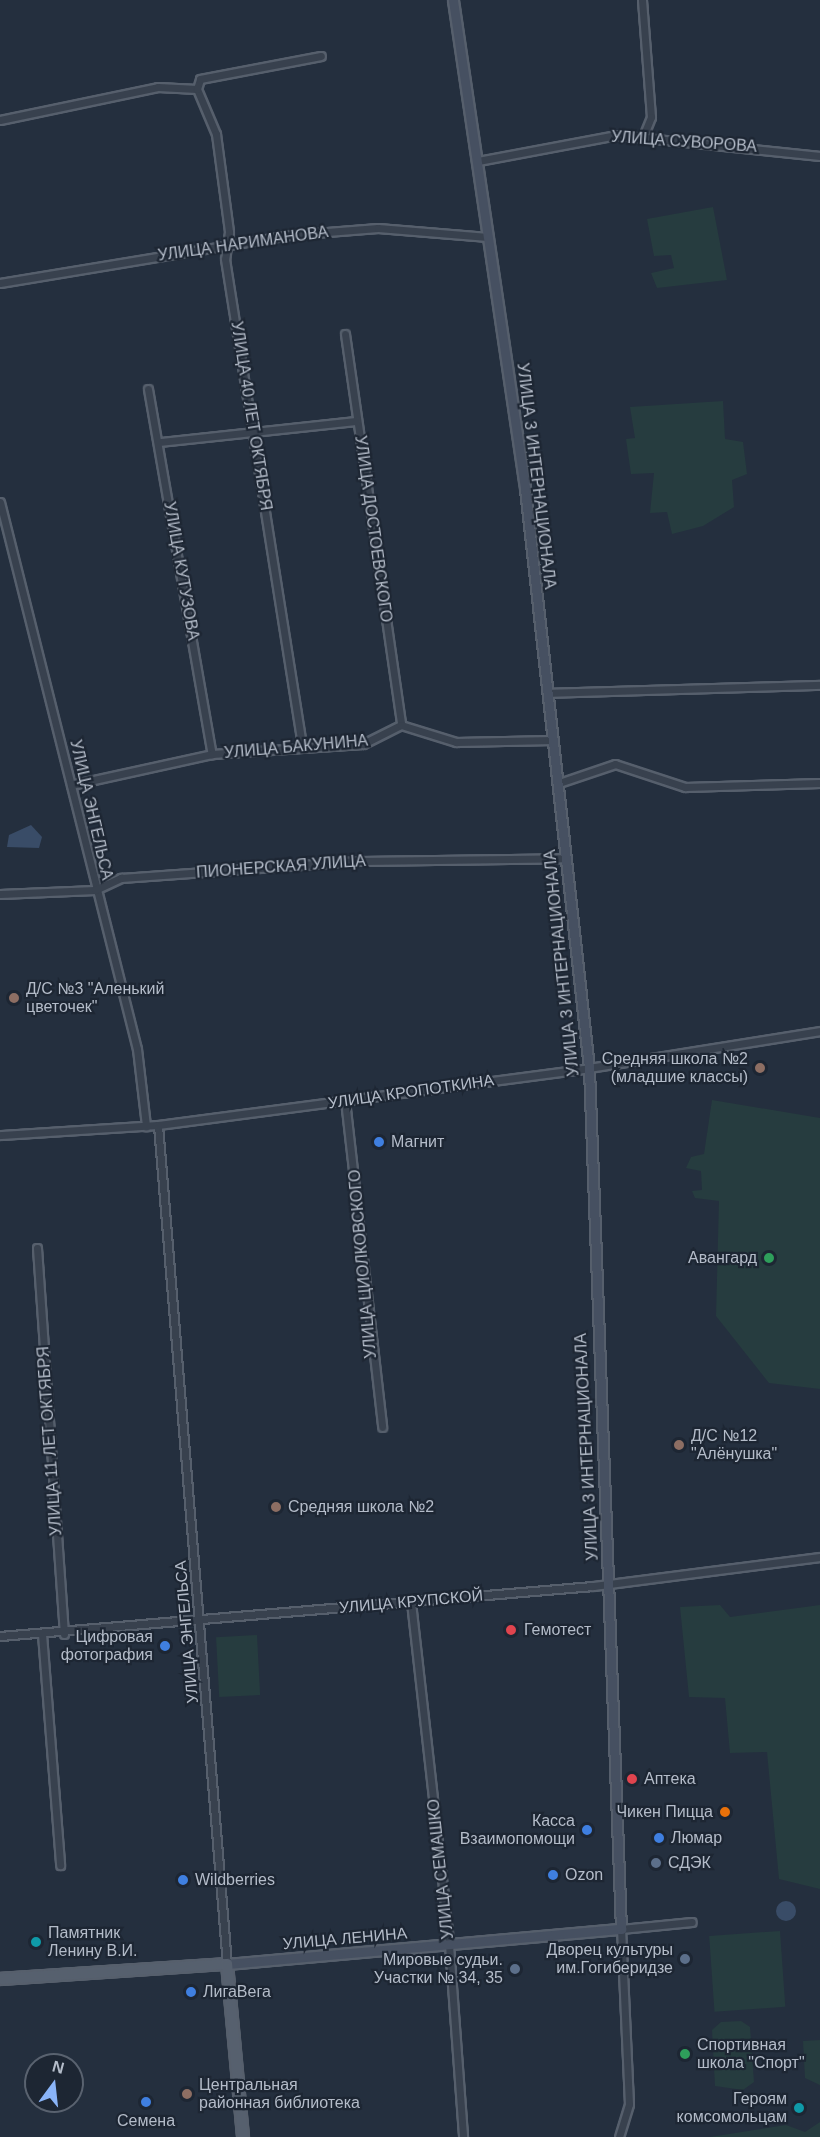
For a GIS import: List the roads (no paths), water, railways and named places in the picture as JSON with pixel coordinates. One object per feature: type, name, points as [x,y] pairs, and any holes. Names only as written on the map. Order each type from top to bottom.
[{"type":"main road","name":"УЛИЦА ЛЕНИНА","points":[[0,1979],[227,1964]]},
{"type":"main road","name":"УЛИЦА ЭНГЕЛЬСА","points":[[227,1964],[243,2137]]},
{"type":"street","name":"УЛИЦА 3 ИНТЕРНАЦИОНАЛА","points":[[453,0],[478,161],[559,783],[565,858],[589,1068],[621,1929]]},
{"type":"street","points":[[642,0],[651,117],[643,137]]},
{"type":"street","points":[[0,120],[158,87],[197,89],[200,79],[321,56]]},
{"type":"street","name":"УЛИЦА 40 ЛЕТ ОКТЯБРЯ","points":[[197,89],[216,134],[228,242],[225,259],[255,430],[302,746]]},
{"type":"street","name":"УЛИЦА СУВОРОВА","points":[[478,161],[592,137],[643,137],[820,156]]},
{"type":"street","name":"УЛИЦА НАРИМАНОВА","points":[[0,283],[228,242],[378,228],[488,237]]},
{"type":"street","name":"УЛИЦА ДОСТОЕВСКОГО","points":[[345,334],[401,725]]},
{"type":"street","name":"УЛИЦА КУТУЗОВА","points":[[148,389],[160,442],[212,754]]},
{"type":"street","points":[[160,442],[255,430],[357,421]]},
{"type":"street","name":"УЛИЦА ЭНГЕЛЬСА","points":[[0,502],[95,890],[137,1048],[146,1126]]},
{"type":"street","points":[[547,693],[820,685]]},
{"type":"street","points":[[401,725],[456,742],[553,740]]},
{"type":"street","name":"УЛИЦА БАКУНИНА","points":[[71,785],[212,754],[302,746],[363,744],[401,725]]},
{"type":"street","points":[[559,783],[615,764],[685,787],[820,783]]},
{"type":"street","name":"ПИОНЕРСКАЯ УЛИЦА","points":[[0,894],[95,890],[121,878],[315,864],[565,858]]},
{"type":"street","name":"УЛИЦА КРОПОТКИНА","points":[[0,1135],[158,1125],[589,1068],[820,1031]]},
{"type":"street","name":"УЛИЦА ЦИОЛКОВСКОГО","points":[[345,1101],[375,1402],[382,1427]]},
{"type":"street","name":"УЛИЦА ЭНГЕЛЬСА","points":[[158,1125],[202,1623],[227,1964]]},
{"type":"street","name":"УЛИЦА 11 ЛЕТ ОКТЯБРЯ","points":[[37,1248],[64,1634]]},
{"type":"street","name":"УЛИЦА КРУПСКОЙ","points":[[0,1636],[64,1634],[202,1623],[608,1585],[820,1557]]},
{"type":"street","name":"УЛИЦА СЕМАШКО","points":[[411,1602],[449,1945],[463,2137]]},
{"type":"street","points":[[42,1634],[60,1865]]},
{"type":"street","name":"УЛИЦА ЛЕНИНА","points":[[227,1964],[692,1922]]},
{"type":"street","points":[[619,2137],[629,2104],[621,1929]]},
{"type":"water","points":[[31,825],[42,837],[39,848],[7,847],[9,835]]},
{"type":"water","points":[[786,1901],[793,1904],[796,1911],[793,1918],[786,1921],[779,1918],[776,1911],[779,1904]]},
{"type":"place","name":"Д/С №3 \"Аленький цветочек\"","points":[[14,998]]},
{"type":"place","name":"Средняя школа №2 (младшие классы)","points":[[760,1068]]},
{"type":"place","name":"Магнит","points":[[379,1142]]},
{"type":"place","name":"Авангард","points":[[769,1258]]},
{"type":"place","name":"Д/С №12 \"Алёнушка\"","points":[[679,1445]]},
{"type":"place","name":"Средняя школа №2","points":[[276,1507]]},
{"type":"place","name":"Гемотест","points":[[511,1630]]},
{"type":"place","name":"Цифровая фотография","points":[[165,1646]]},
{"type":"place","name":"Аптека","points":[[632,1779]]},
{"type":"place","name":"Чикен Пицца","points":[[725,1812]]},
{"type":"place","name":"Касса Взаимопомощи","points":[[587,1830]]},
{"type":"place","name":"Люмар","points":[[659,1838]]},
{"type":"place","name":"СДЭК","points":[[656,1863]]},
{"type":"place","name":"Ozon","points":[[553,1875]]},
{"type":"place","name":"Wildberries","points":[[183,1880]]},
{"type":"place","name":"Памятник Ленину В.И.","points":[[36,1942]]},
{"type":"place","name":"Дворец культуры им.Гогиберидзе","points":[[685,1959]]},
{"type":"place","name":"Мировые судьи. Участки № 34, 35","points":[[515,1969]]},
{"type":"place","name":"ЛигаВега","points":[[191,1992]]},
{"type":"place","name":"Спортивная школа \"Спорт\"","points":[[685,2054]]},
{"type":"place","name":"Центральная районная библиотека","points":[[187,2094]]},
{"type":"place","name":"Семена","points":[[146,2102]]},
{"type":"place","name":"Героям комсомольцам","points":[[799,2108]]}]
